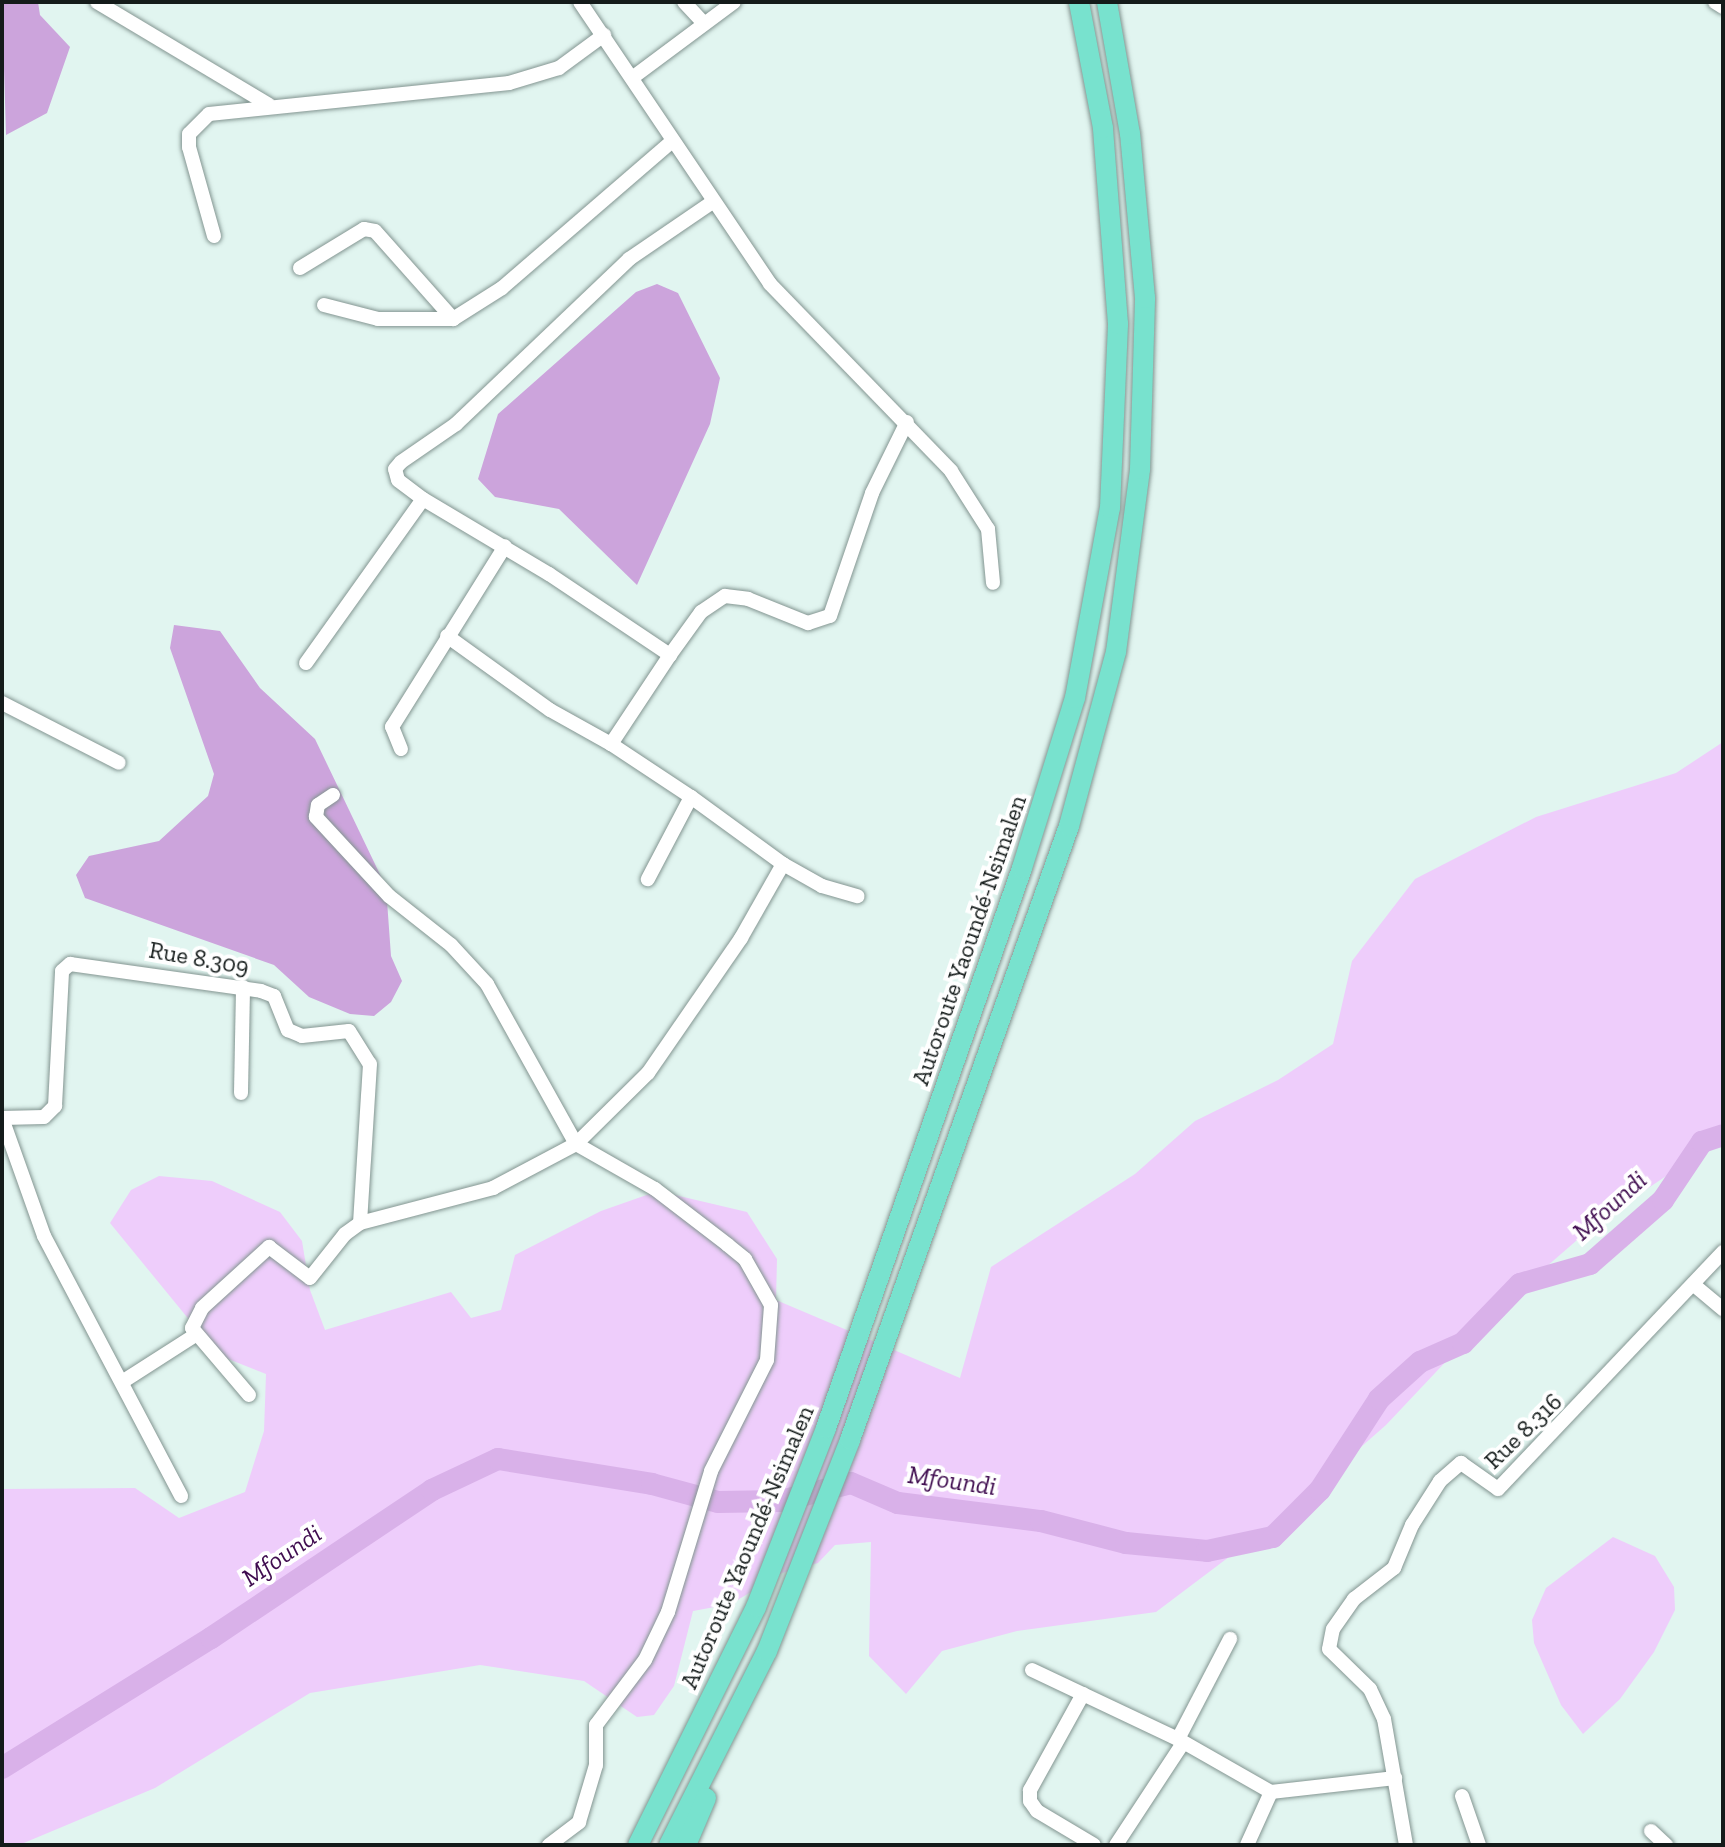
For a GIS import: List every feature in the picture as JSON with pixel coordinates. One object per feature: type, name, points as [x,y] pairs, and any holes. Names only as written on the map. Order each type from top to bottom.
[{"type":"highway","name":"Autoroute Yaoundé-Nsimalen","points":[[638,1845],[721,1683],[783,1543],[1026,855],[1075,698],[1097,600],[1110,508],[1118,324],[1103,128],[1079,2]]},
{"type":"highway","points":[[686,1845],[850,1440],[1069,826],[1116,652],[1140,469],[1145,298],[1130,134],[1107,2]]},
{"type":"highway","points":[[669,1845],[767,1651]]},
{"type":"highway","points":[[630,1845],[676,1770]]},
{"type":"street","points":[[97,2],[269,105]]},
{"type":"street","points":[[580,2],[711,203],[770,284],[907,422],[981,514],[991,544],[993,583]]},
{"type":"street","points":[[684,2],[702,21]]},
{"type":"street","points":[[632,78],[702,21],[734,2]]},
{"type":"street","points":[[1715,2],[1723,7]]},
{"type":"street","points":[[214,236],[189,134],[209,114],[269,105],[509,83],[559,68],[604,35]]},
{"type":"street","points":[[324,305],[378,319],[453,319],[502,288],[671,142]]},
{"type":"street","points":[[670,655],[505,546],[423,499],[398,480],[395,469],[456,424],[629,259],[711,203]]},
{"type":"street","points":[[300,268],[364,229],[375,231],[387,239],[453,319]]},
{"type":"street","points":[[611,744],[701,612],[725,596],[748,599],[808,623],[830,616],[872,493],[907,422]]},
{"type":"street","points":[[306,663],[423,499]]},
{"type":"street","points":[[401,749],[392,727],[505,546]]},
{"type":"street","points":[[447,636],[550,710],[611,744],[691,797],[783,864],[822,886],[858,896]]},
{"type":"street","points":[[2,703],[119,763]]},
{"type":"street","points":[[333,795],[318,805],[316,817],[389,896],[451,945],[487,984],[576,1144],[655,1189],[745,1259],[771,1305],[767,1360],[711,1471],[668,1612],[645,1660],[596,1725],[590,1798],[568,1834],[549,1845]]},
{"type":"street","points":[[648,879],[691,797]]},
{"type":"street","points":[[122,1382],[194,1336],[202,1308],[269,1247],[310,1278],[345,1234],[360,1223],[493,1188],[576,1144],[648,1073],[741,938],[783,864]]},
{"type":"street","name":"Rue 8.309","points":[[2,1118],[44,1117],[55,1106],[62,971],[70,964],[243,987],[274,996],[288,1030],[295,1034],[344,1030],[363,1049],[370,1064],[360,1223]]},
{"type":"street","points":[[241,1093],[243,987]]},
{"type":"street","points":[[2,1118],[44,1236],[181,1496]]},
{"type":"street","name":"Rue 8.316","points":[[1406,1845],[1378,1702],[1329,1649],[1333,1629],[1354,1599],[1394,1568],[1412,1525],[1440,1481],[1461,1463],[1498,1489],[1723,1252]]},
{"type":"street","points":[[1694,1285],[1723,1309]]},
{"type":"street","points":[[194,1336],[249,1395]]},
{"type":"street","points":[[1116,1845],[1180,1741],[1230,1639]]},
{"type":"street","points":[[1032,1670],[1180,1741],[1271,1792],[1395,1778]]},
{"type":"street","points":[[1083,1694],[1030,1790],[1030,1801],[1037,1811],[1094,1845]]},
{"type":"street","points":[[1247,1845],[1271,1792]]},
{"type":"street","points":[[1462,1796],[1479,1845]]},
{"type":"street","points":[[1651,1831],[1666,1845]]},
{"type":"shaded area","points":[[2,2],[38,2],[40,15],[70,47],[47,113],[6,135]]},
{"type":"shaded area","points":[[657,284],[678,293],[720,378],[710,424],[637,585],[559,509],[495,497],[478,479],[498,414],[636,292]]},
{"type":"shaded area","points":[[174,625],[220,631],[260,688],[315,739],[386,887],[391,956],[402,981],[391,1002],[374,1016],[350,1014],[309,997],[274,965],[85,898],[76,875],[89,856],[159,841],[208,796],[214,774],[170,648]]},
{"type":"shaded area","points":[[1723,742],[1723,1138],[1599,1221],[1485,1320],[1386,1425],[1278,1520],[1156,1612],[1017,1631],[942,1651],[906,1694],[869,1656],[871,1542],[835,1545],[818,1563],[782,1573],[731,1604],[693,1611],[674,1686],[654,1715],[637,1717],[584,1681],[480,1665],[310,1693],[155,1788],[19,1845],[2,1845],[2,1489],[135,1488],[179,1518],[245,1492],[264,1431],[266,1374],[218,1355],[110,1223],[131,1190],[159,1176],[212,1181],[280,1212],[302,1241],[310,1290],[325,1330],[451,1292],[471,1318],[501,1310],[515,1255],[601,1211],[658,1191],[747,1212],[777,1259],[776,1300],[960,1378],[991,1267],[1135,1174],[1195,1121],[1278,1080],[1333,1044],[1352,961],[1415,879],[1536,817],[1676,773]]},
{"type":"shaded area","points":[[1613,1537],[1655,1556],[1674,1587],[1675,1610],[1654,1652],[1620,1699],[1583,1734],[1561,1705],[1534,1643],[1532,1620],[1546,1588]]},
{"type":"waterway","name":"Mfoundi","points":[[2,1768],[211,1638],[432,1490],[498,1459],[652,1484],[718,1502],[781,1501],[851,1483],[898,1503],[1041,1521],[1126,1543],[1207,1551],[1273,1537],[1320,1490],[1379,1399],[1420,1362],[1463,1343],[1520,1284],[1590,1264],[1663,1200],[1702,1142],[1723,1135]]}]
